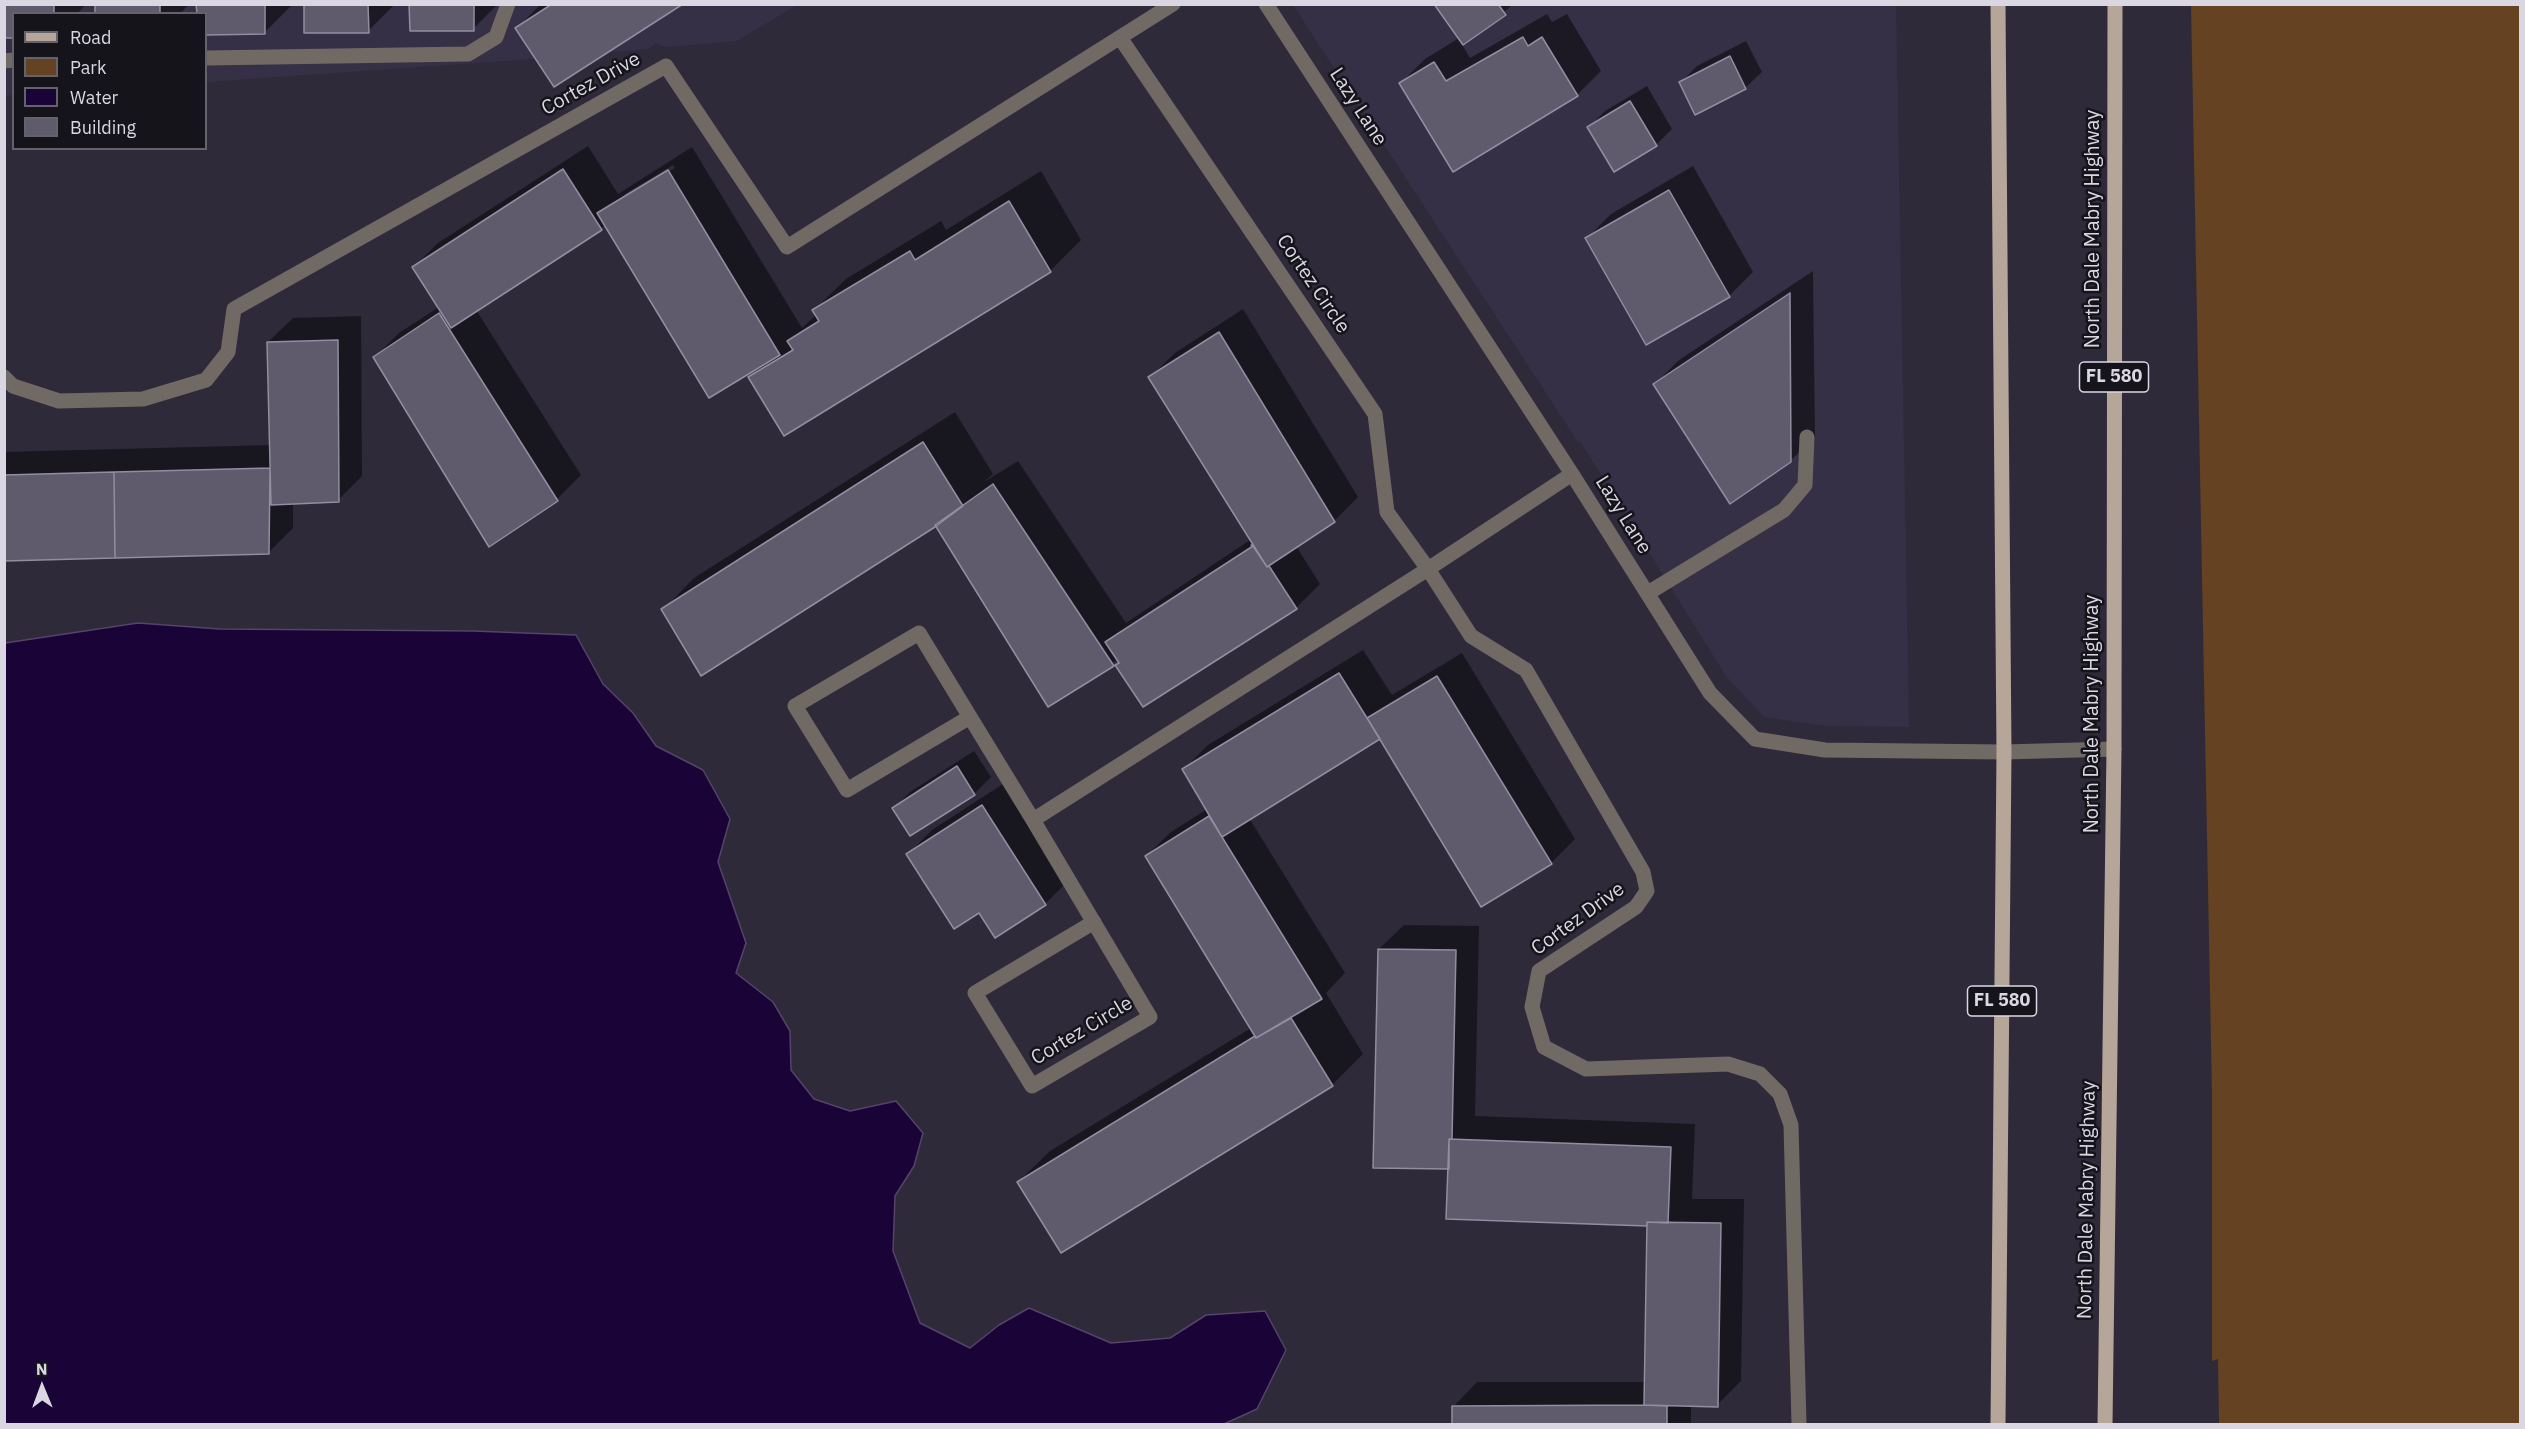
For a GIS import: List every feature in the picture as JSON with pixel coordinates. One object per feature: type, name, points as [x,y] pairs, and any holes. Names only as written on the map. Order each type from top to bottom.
[{"type":"main road","name":"FL 580","points":[[1998,4],[2004,752],[1998,1425]]},
{"type":"main road","name":"North Dale Mabry Highway","points":[[2104,1425],[2114,749],[2115,4]]},
{"type":"street","points":[[207,58],[468,54],[496,37],[508,4]]},
{"type":"street","name":"Cortez Drive","points":[[4,377],[13,386],[59,401],[143,399],[206,380],[228,352],[234,309],[666,66],[787,247],[1121,39],[1173,4]]},
{"type":"street","name":"Lazy Lane","points":[[1266,4],[1572,474],[1710,693],[1755,740],[1824,750],[2004,752],[2114,749]]},
{"type":"street","name":"Cortez Circle","points":[[1121,39],[1375,414],[1387,512],[1428,569]]},
{"type":"street","points":[[1648,593],[1784,510],[1805,485],[1807,437]]},
{"type":"street","points":[[1033,820],[1428,569],[1572,474]]},
{"type":"street","name":"Cortez Drive","points":[[1428,569],[1471,636],[1526,670],[1643,872],[1647,891],[1636,907],[1539,971],[1532,1007],[1544,1047],[1586,1069],[1728,1064],[1760,1074],[1780,1094],[1791,1125],[1799,1425]]},
{"type":"street","name":"Cortez Circle","points":[[970,717],[847,790],[795,706],[919,633],[1033,820],[1094,922],[1150,1017],[1032,1086],[975,993],[1094,922]]},
{"type":"shaded area","points":[[5,5],[797,5],[737,41],[668,47],[656,44],[648,49],[533,59],[207,82],[207,12],[12,12],[12,95],[5,96]]},
{"type":"shaded area","points":[[1293,5],[1896,5],[1909,727],[1826,726],[1764,717],[1726,676],[1580,441],[1578,442]]},
{"type":"green space","points":[[2191,5],[2520,5],[2520,1424],[2219,1424],[2218,1359],[2212,1361],[2212,1095]]},
{"type":"water","points":[[138,623],[220,629],[473,631],[576,635],[603,684],[633,713],[656,746],[703,770],[730,819],[718,862],[746,943],[736,973],[773,1002],[790,1031],[791,1070],[814,1099],[850,1111],[896,1101],[923,1133],[914,1166],[895,1196],[893,1251],[920,1323],[970,1348],[999,1325],[1029,1308],[1111,1343],[1170,1338],[1206,1315],[1265,1311],[1286,1350],[1257,1409],[1224,1424],[5,1424],[5,643]]},
{"type":"building","points":[[4,4],[54,4],[54,12],[12,12],[12,38],[4,38]]},
{"type":"building","points":[[95,4],[160,4],[160,12],[95,12]]},
{"type":"building","points":[[196,4],[265,4],[265,34],[207,35],[207,12],[197,12]]},
{"type":"building","points":[[304,4],[368,4],[369,33],[304,33]]},
{"type":"building","points":[[409,4],[474,4],[474,31],[410,31]]},
{"type":"building","points":[[552,4],[683,4],[554,87],[515,28]]},
{"type":"building","points":[[1434,4],[1498,4],[1506,15],[1463,45]]},
{"type":"building","points":[[1523,37],[1528,46],[1542,37],[1578,96],[1453,172],[1399,83],[1434,62],[1446,81]]},
{"type":"building","points":[[1730,56],[1746,89],[1695,115],[1679,82]]},
{"type":"building","points":[[1630,101],[1657,146],[1614,172],[1587,127]]},
{"type":"building","points":[[563,169],[602,230],[451,328],[412,267]]},
{"type":"building","points":[[668,170],[780,355],[709,398],[597,213]]},
{"type":"building","points":[[1669,190],[1730,297],[1646,345],[1585,238]]},
{"type":"building","points":[[1009,201],[1051,272],[784,436],[748,377],[793,350],[787,341],[819,321],[812,310],[910,251],[915,260]]},
{"type":"building","points":[[1790,293],[1791,462],[1730,504],[1653,384]]},
{"type":"building","points":[[439,313],[558,501],[489,547],[373,357]]},
{"type":"building","points":[[1219,332],[1335,522],[1267,567],[1148,377]]},
{"type":"building","points":[[338,340],[339,502],[271,505],[267,342]]},
{"type":"building","points":[[923,442],[963,506],[935,527],[701,676],[661,609]]},
{"type":"building","points":[[270,468],[269,554],[115,558],[114,472]]},
{"type":"building","points":[[114,472],[115,558],[4,561],[4,475]]},
{"type":"building","points":[[993,484],[1114,666],[1048,707],[935,525]]},
{"type":"building","points":[[1253,546],[1297,609],[1143,707],[1115,665],[1119,663],[1105,642]]},
{"type":"building","points":[[1339,673],[1380,739],[1222,837],[1182,769]]},
{"type":"building","points":[[1437,676],[1552,864],[1481,907],[1367,718]]},
{"type":"building","points":[[957,766],[975,795],[910,836],[892,808]]},
{"type":"building","points":[[982,805],[1046,905],[995,938],[979,913],[954,929],[906,854]]},
{"type":"building","points":[[1209,816],[1322,999],[1256,1038],[1145,856]]},
{"type":"building","points":[[1378,949],[1456,950],[1452,1139],[1449,1139],[1449,1169],[1373,1168]]},
{"type":"building","points":[[1291,1018],[1333,1086],[1061,1253],[1017,1182],[1255,1036],[1256,1038]]},
{"type":"building","points":[[1449,1139],[1671,1147],[1668,1223],[1647,1222],[1647,1226],[1446,1219]]},
{"type":"building","points":[[1647,1222],[1721,1223],[1718,1407],[1644,1405]]},
{"type":"building","points":[[1452,1406],[1667,1406],[1667,1424],[1452,1424]]}]
